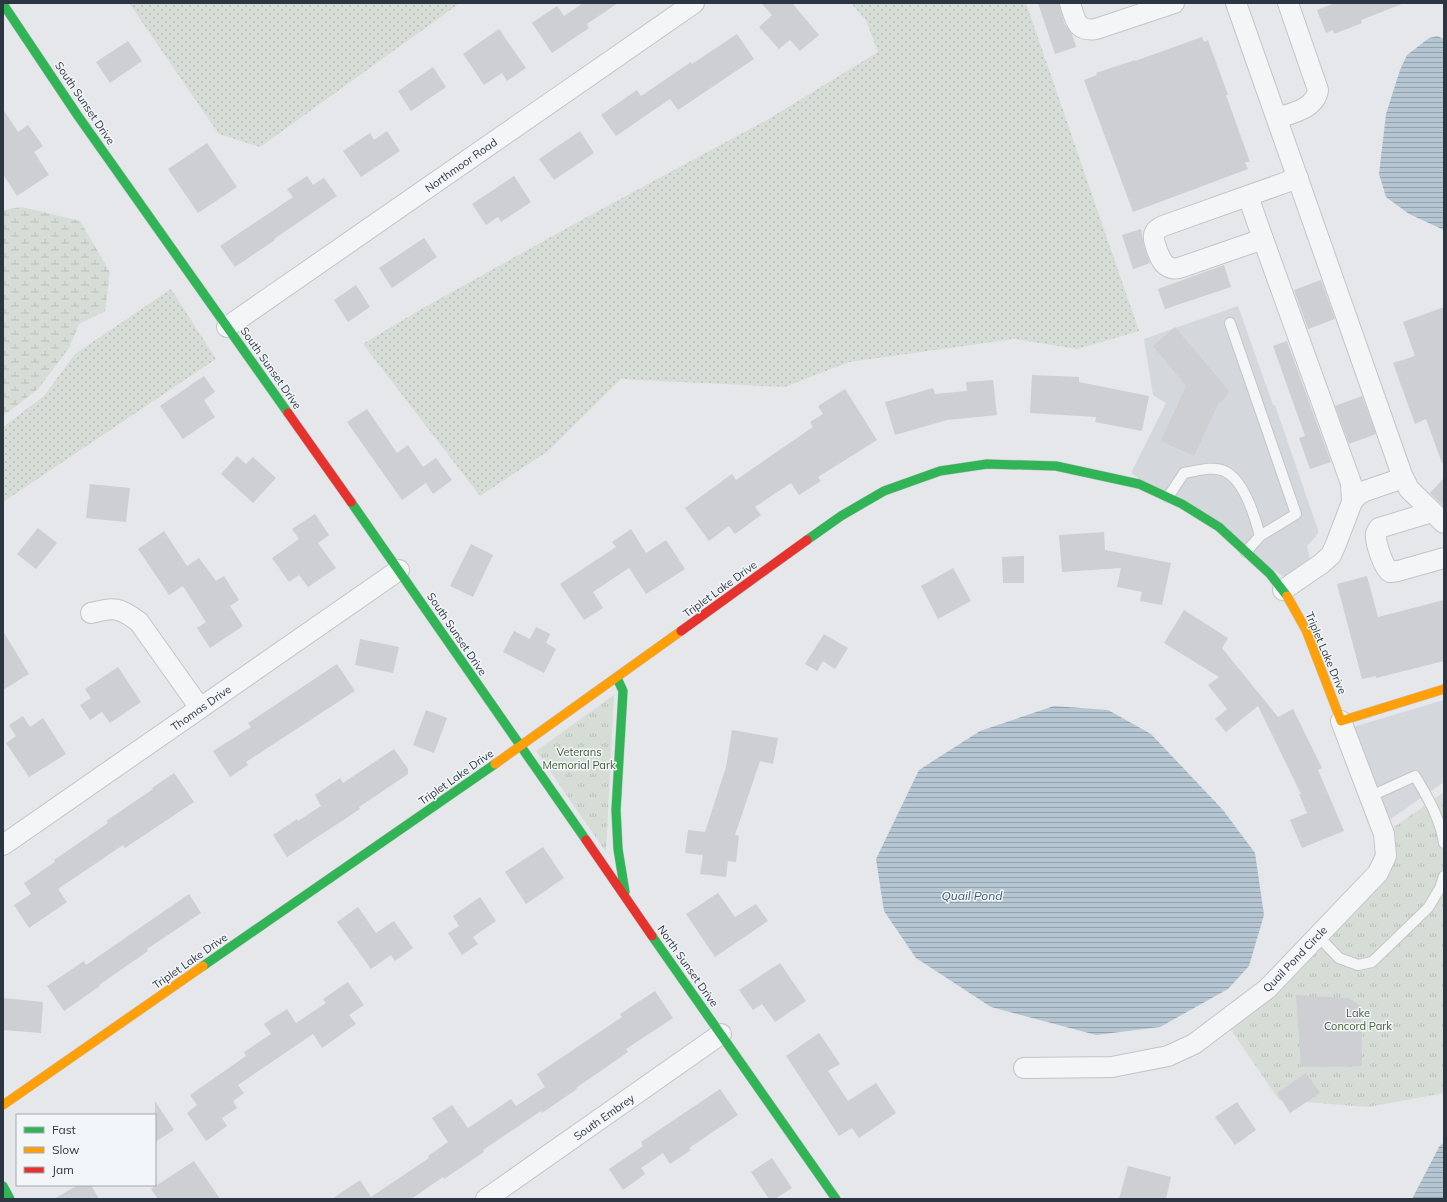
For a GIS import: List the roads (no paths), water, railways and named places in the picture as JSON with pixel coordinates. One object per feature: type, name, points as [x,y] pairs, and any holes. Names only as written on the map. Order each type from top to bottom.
[{"type":"street","name":"Northmoor Road","points":[[227,327],[694,3]]},
{"type":"street","points":[[1070,3],[1079,25],[1090,30],[1174,3]]},
{"type":"street","points":[[1236,3],[1403,478],[1409,489],[1438,518]]},
{"type":"street","points":[[1276,118],[1305,108],[1314,100],[1318,90],[1288,3]]},
{"type":"street","name":"South Sunset Drive","points":[[3,4],[78,116],[399,570],[520,746]]},
{"type":"street","points":[[1263,239],[1175,269],[1165,265],[1160,259],[1154,240],[1154,234],[1158,229],[1298,178]]},
{"type":"street","points":[[1248,196],[1351,483],[1352,502],[1336,544],[1330,555],[1321,564],[1283,590]]},
{"type":"street","name":"Triplet Lake Drive","points":[[3,1105],[617,678],[841,516],[884,491],[940,470],[987,464],[1056,466],[1139,484],[1182,504],[1219,527],[1270,574],[1283,590],[1306,630],[1341,710]]},
{"type":"street","points":[[1352,502],[1362,492],[1403,478]]},
{"type":"street","points":[[1438,518],[1379,528],[1376,533],[1376,539],[1385,567],[1390,572],[1444,558]]},
{"type":"street","name":"Thomas Drive","points":[[3,846],[399,570]]},
{"type":"street","points":[[91,614],[105,610],[117,609],[127,613],[139,622],[200,708]]},
{"type":"street","points":[[617,678],[623,691],[616,810],[618,849],[625,897]]},
{"type":"street","points":[[1341,710],[1444,689]]},
{"type":"street","name":"Quail Pond Circle","points":[[1024,1068],[1112,1067],[1168,1056],[1194,1044],[1267,989],[1378,873],[1386,856],[1384,834],[1341,710]]},
{"type":"street","name":"North Sunset Drive","points":[[520,746],[836,1199]]},
{"type":"street","name":"South Embrey","points":[[486,1199],[721,1034]]},
{"type":"street","points":[[3,1186],[10,1199]]},
{"type":"lane","points":[[1230,323],[1296,514],[1260,536],[1246,552]]},
{"type":"lane","points":[[1168,497],[1184,473],[1206,468],[1225,471],[1236,479],[1253,511],[1260,536]]},
{"type":"lane","points":[[1371,796],[1415,776],[1434,809],[1442,828],[1444,843]]},
{"type":"lane","points":[[1318,936],[1339,958],[1358,965],[1372,962],[1428,908],[1440,888],[1444,876]]},
{"type":"water","points":[[1437,36],[1444,39],[1444,230],[1409,214],[1386,197],[1379,174],[1386,114],[1400,70],[1407,55],[1429,38]]},
{"type":"water","name":"Quail Pond","points":[[1054,706],[1108,710],[1151,734],[1223,810],[1255,853],[1264,915],[1249,966],[1228,989],[1160,1027],[1096,1035],[991,1007],[916,958],[884,911],[876,859],[919,770],[980,731]]},
{"type":"water","points":[[1444,1142],[1444,1199],[1412,1199],[1439,1147]]},
{"type":"park label","name":"Veterans Memorial Park","points":[[579,758]]},
{"type":"park label","name":"Lake Concord Park","points":[[1358,1019]]}]
